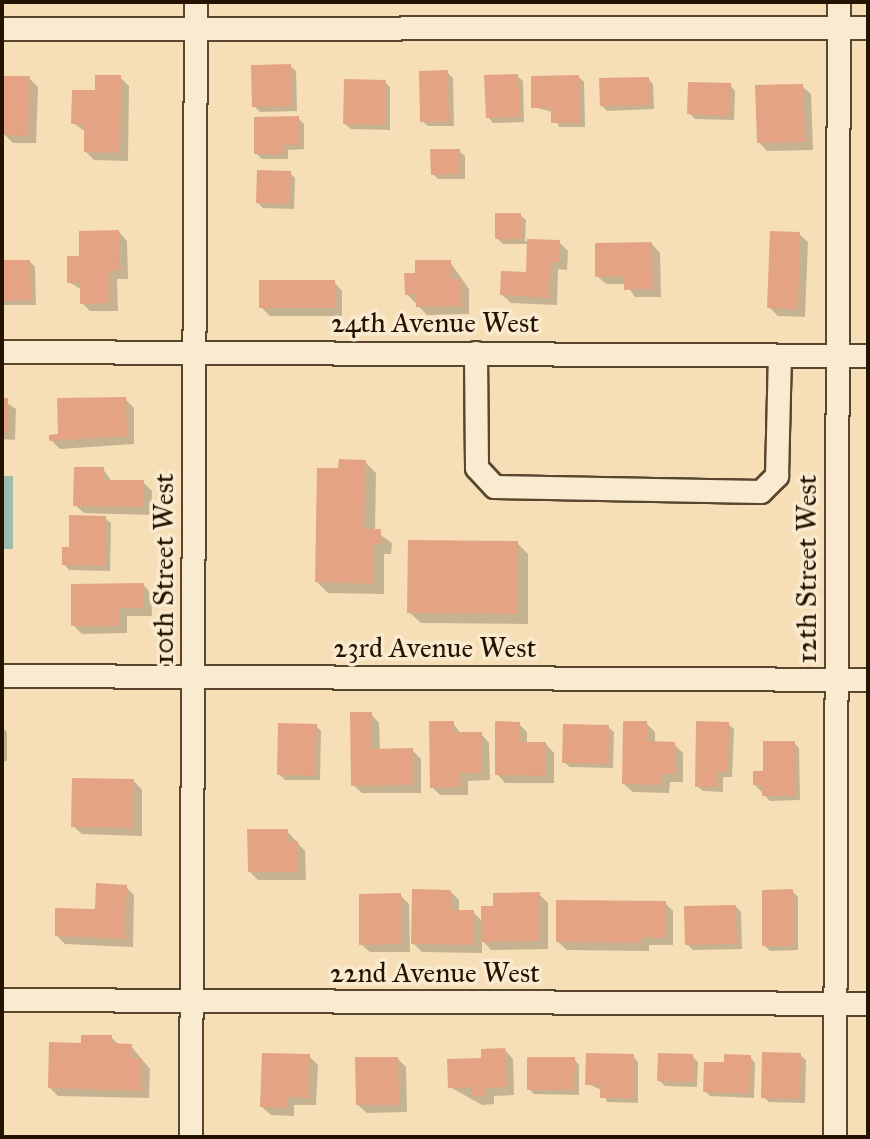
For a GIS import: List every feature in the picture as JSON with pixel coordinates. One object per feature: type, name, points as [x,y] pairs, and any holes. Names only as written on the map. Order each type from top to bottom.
[{"type":"street","name":"10th Street West","points":[[191,1137],[196,2]]},
{"type":"street","name":"12th Street West","points":[[835,1137],[839,2]]},
{"type":"street","points":[[2,29],[868,28]]},
{"type":"street","name":"24th Avenue West","points":[[2,352],[868,356]]},
{"type":"street","points":[[476,353],[477,468],[495,487],[761,492],[777,476],[780,356]]},
{"type":"street","name":"23rd Avenue West","points":[[2,676],[868,680]]},
{"type":"street","name":"22nd Avenue West","points":[[2,1000],[868,1004]]},
{"type":"shaded area","points":[[2,476],[13,476],[13,549],[2,549]]},
{"type":"building","points":[[291,64],[292,106],[252,107],[251,65]]},
{"type":"building","points":[[448,70],[449,121],[420,122],[419,71]]},
{"type":"building","points":[[518,74],[520,117],[486,118],[484,75]]},
{"type":"building","points":[[95,75],[121,75],[120,153],[84,152],[84,124],[71,124],[72,90],[95,90]]},
{"type":"building","points":[[579,75],[580,123],[551,123],[551,108],[531,108],[531,76]]},
{"type":"building","points":[[2,76],[30,76],[28,136],[2,135]]},
{"type":"building","points":[[649,77],[650,105],[600,106],[599,78]]},
{"type":"building","points":[[344,79],[386,80],[385,125],[343,124]]},
{"type":"building","points":[[688,82],[731,83],[730,116],[687,114]]},
{"type":"building","points":[[803,84],[805,142],[757,143],[755,85]]},
{"type":"building","points":[[299,116],[300,145],[283,145],[284,154],[254,154],[254,117]]},
{"type":"building","points":[[430,149],[460,149],[460,174],[431,175]]},
{"type":"building","points":[[257,170],[291,171],[289,204],[256,203]]},
{"type":"building","points":[[495,213],[521,213],[521,239],[495,239]]},
{"type":"building","points":[[119,230],[120,271],[109,271],[110,303],[80,304],[80,282],[67,283],[67,256],[79,256],[79,231]]},
{"type":"building","points":[[770,231],[800,232],[798,309],[767,308]]},
{"type":"building","points":[[527,239],[560,240],[559,262],[551,262],[549,298],[500,295],[501,271],[526,272]]},
{"type":"building","points":[[652,242],[653,289],[624,290],[624,276],[595,277],[595,243]]},
{"type":"building","points":[[2,260],[30,260],[31,300],[2,301]]},
{"type":"building","points":[[415,260],[451,260],[451,279],[461,279],[462,306],[416,307],[416,294],[405,295],[404,273],[415,273]]},
{"type":"building","points":[[259,280],[335,280],[335,308],[259,308]]},
{"type":"building","points":[[126,397],[127,436],[49,441],[49,435],[58,434],[57,398]]},
{"type":"building","points":[[2,398],[8,398],[7,432],[2,432]]},
{"type":"building","points":[[339,459],[366,460],[364,529],[381,529],[381,544],[374,544],[373,584],[315,582],[317,468],[338,468]]},
{"type":"building","points":[[74,467],[104,467],[104,480],[144,480],[144,507],[73,506]]},
{"type":"building","points":[[69,515],[106,516],[105,566],[62,565],[62,547],[69,547]]},
{"type":"building","points":[[408,540],[518,541],[517,614],[407,613]]},
{"type":"building","points":[[144,583],[144,608],[119,608],[120,626],[71,626],[71,584]]},
{"type":"building","points":[[350,712],[372,712],[372,749],[413,748],[413,785],[351,786]]},
{"type":"building","points":[[429,721],[454,721],[454,732],[482,732],[482,773],[460,773],[461,787],[430,788]]},
{"type":"building","points":[[495,721],[520,722],[520,742],[546,742],[546,776],[495,775]]},
{"type":"building","points":[[623,721],[647,721],[647,741],[675,742],[675,774],[662,774],[662,785],[622,784]]},
{"type":"building","points":[[696,721],[729,722],[728,772],[718,772],[718,787],[695,787]]},
{"type":"building","points":[[278,723],[317,724],[315,776],[277,775]]},
{"type":"building","points":[[563,724],[609,725],[609,764],[562,763]]},
{"type":"building","points":[[763,741],[795,741],[795,796],[762,796],[762,785],[753,785],[753,771],[763,771]]},
{"type":"building","points":[[72,778],[134,779],[134,828],[71,827]]},
{"type":"building","points":[[247,829],[288,829],[288,841],[298,841],[298,872],[248,872]]},
{"type":"building","points":[[96,883],[127,885],[125,939],[55,936],[55,908],[95,909]]},
{"type":"building","points":[[412,889],[451,890],[451,910],[474,910],[474,945],[411,944]]},
{"type":"building","points":[[793,889],[794,946],[762,946],[762,890]]},
{"type":"building","points":[[540,892],[540,941],[481,942],[481,906],[493,906],[493,893]]},
{"type":"building","points":[[401,893],[402,944],[359,945],[359,894]]},
{"type":"building","points":[[556,900],[666,901],[665,938],[642,937],[642,943],[556,942]]},
{"type":"building","points":[[736,905],[737,944],[685,945],[684,906]]},
{"type":"building","points":[[81,1035],[112,1035],[112,1043],[132,1044],[132,1058],[142,1058],[141,1091],[48,1088],[49,1042],[81,1043]]},
{"type":"building","points":[[505,1048],[507,1087],[486,1088],[486,1096],[471,1097],[471,1087],[448,1088],[447,1059],[481,1058],[481,1049]]},
{"type":"building","points":[[762,1052],[801,1053],[800,1099],[761,1098]]},
{"type":"building","points":[[262,1053],[310,1054],[309,1098],[287,1097],[286,1108],[260,1107]]},
{"type":"building","points":[[586,1053],[634,1054],[633,1098],[600,1098],[600,1085],[585,1085]]},
{"type":"building","points":[[658,1053],[693,1054],[693,1082],[657,1081]]},
{"type":"building","points":[[724,1054],[751,1055],[750,1093],[703,1092],[704,1062],[724,1062]]},
{"type":"building","points":[[355,1057],[398,1057],[399,1105],[356,1105]]},
{"type":"building","points":[[527,1057],[575,1057],[574,1090],[527,1090]]}]
